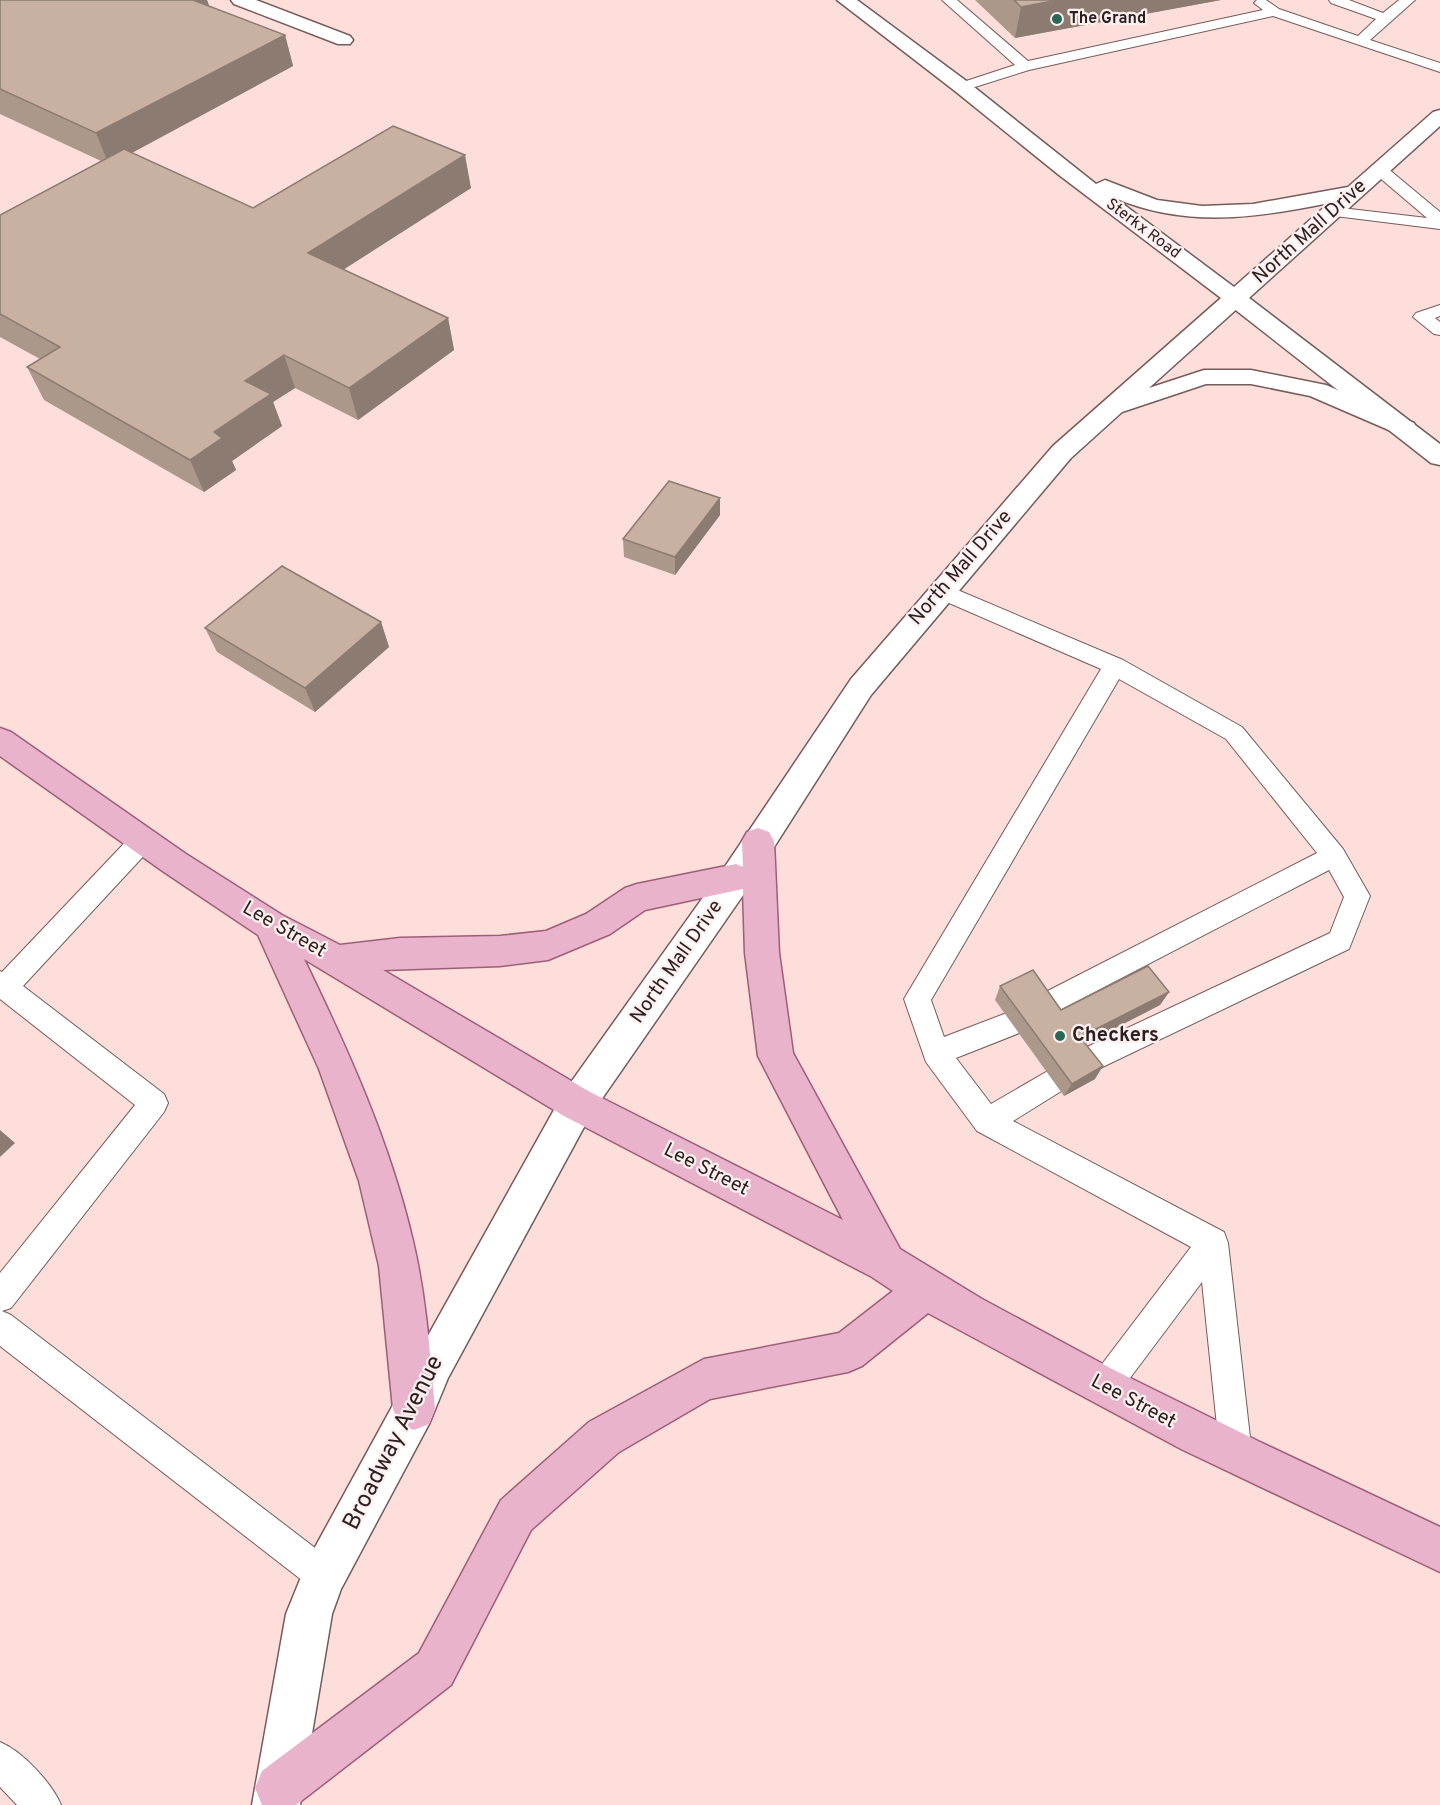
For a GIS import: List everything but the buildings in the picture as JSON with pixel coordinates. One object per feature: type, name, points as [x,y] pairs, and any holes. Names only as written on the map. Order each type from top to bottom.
[{"type":"main road","name":"Lee Street","points":[[0,740],[142,841],[270,925],[337,960],[577,1104],[886,1263],[925,1290],[1104,1388],[1236,1455],[1440,1550]]},
{"type":"main road","points":[[758,841],[762,953],[776,1056],[886,1263]]},
{"type":"main road","points":[[337,960],[400,953],[500,951],[548,945],[598,924],[637,898],[736,878]]},
{"type":"main road","points":[[270,925],[325,1036],[366,1141],[390,1222],[405,1308],[414,1409]]},
{"type":"main road","points":[[277,1796],[435,1669],[516,1515],[604,1437],[704,1380],[848,1352],[925,1290]]},
{"type":"street","points":[[240,0],[344,40]]},
{"type":"street","name":"Sterkx Road","points":[[846,0],[1440,457]]},
{"type":"street","name":"North Mall Drive","points":[[577,1104],[736,878],[758,841],[861,687],[1062,452],[1440,116]]},
{"type":"street","points":[[1066,171],[1153,205],[1212,213],[1265,210],[1355,192]]},
{"type":"street","points":[[1108,411],[1204,377],[1251,377],[1317,390],[1405,429]]},
{"type":"street","name":"Broadway Avenue","points":[[277,1796],[309,1614],[324,1576],[414,1409],[434,1364],[577,1104]]},
{"type":"lane","points":[[949,0],[1025,66]]},
{"type":"lane","points":[[1257,0],[1274,12],[1440,68]]},
{"type":"lane","points":[[1336,0],[1385,18]]},
{"type":"lane","points":[[1360,41],[1408,0]]},
{"type":"lane","points":[[962,87],[1025,66],[1274,12]]},
{"type":"lane","points":[[1380,170],[1440,222]]},
{"type":"lane","points":[[1333,212],[1440,222]]},
{"type":"lane","points":[[1440,310],[1422,317],[1440,330]]},
{"type":"lane","points":[[941,591],[1115,666],[1234,733],[1334,856],[1357,896],[1340,941],[1082,1063]]},
{"type":"lane","points":[[1115,666],[917,999],[936,1053],[987,1122],[1212,1243]]},
{"type":"lane","points":[[0,1297],[154,1103],[2,985],[142,841]]},
{"type":"lane","points":[[1043,1006],[1334,856]]},
{"type":"lane","points":[[936,1053],[1012,1023]]},
{"type":"lane","points":[[987,1122],[1053,1081]]},
{"type":"lane","points":[[1104,1388],[1212,1243]]},
{"type":"lane","points":[[1212,1243],[1236,1455]]},
{"type":"lane","points":[[0,1326],[324,1576]]},
{"type":"lane","points":[[0,1760],[42,1805]]},
{"type":"place","name":"The Grand","points":[[1057,19]]},
{"type":"place","name":"Checkers","points":[[1060,1036]]}]
